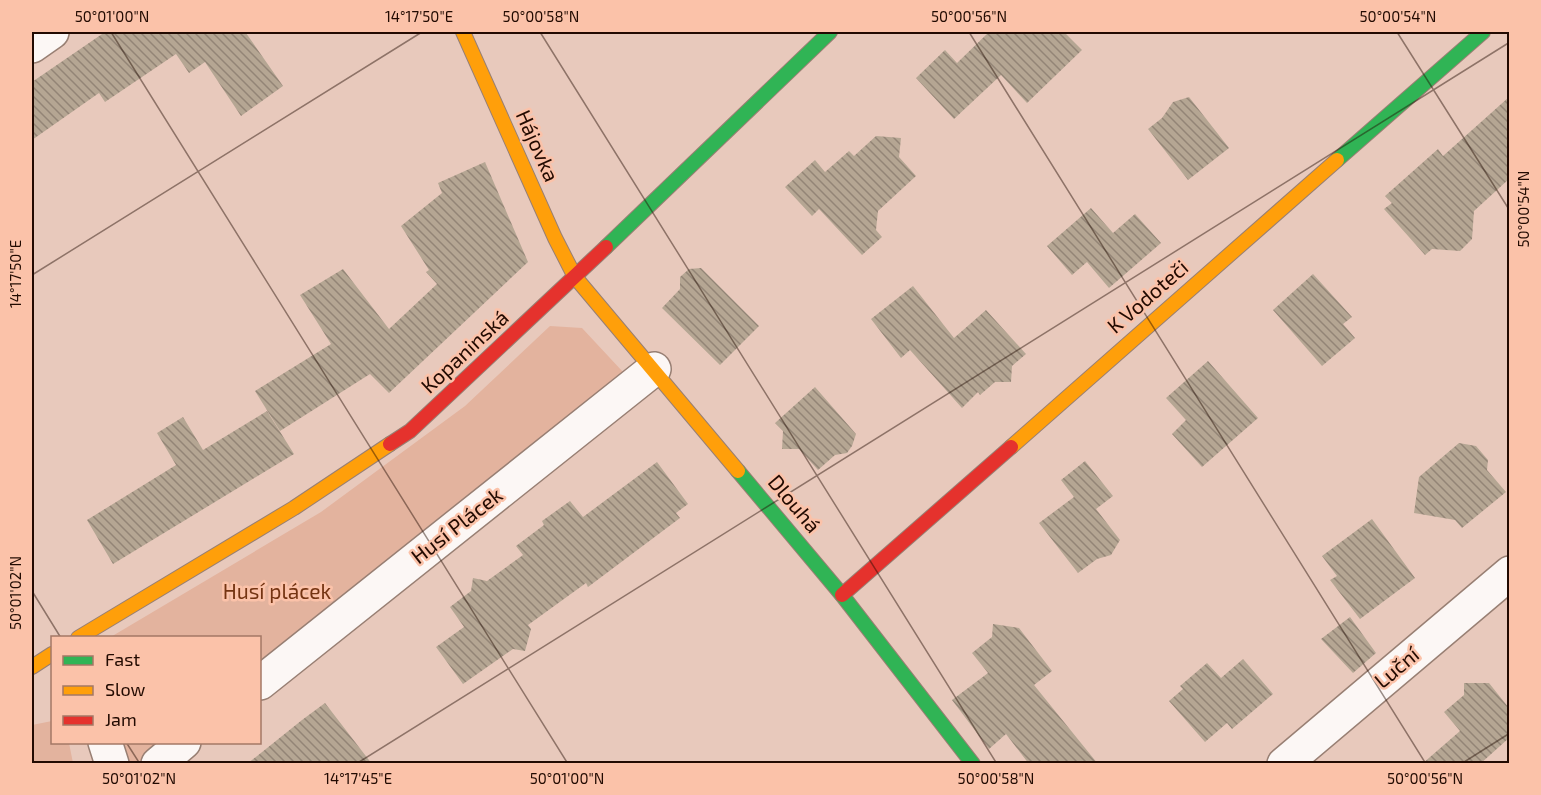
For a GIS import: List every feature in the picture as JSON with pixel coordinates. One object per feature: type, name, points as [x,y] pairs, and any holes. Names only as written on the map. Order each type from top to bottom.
[{"type":"street","points":[[32,46],[52,32]]},
{"type":"street","name":"Hájovka","points":[[463,32],[555,238],[575,277]]},
{"type":"street","name":"Kopaninská","points":[[81,636],[294,508],[410,431],[575,277],[830,32]]},
{"type":"street","name":"K Vodoteči","points":[[842,595],[1483,32]]},
{"type":"street","name":"Dlouhá","points":[[575,277],[842,595],[973,764]]},
{"type":"street","name":"Husí Plácek","points":[[261,681],[654,369]]},
{"type":"street","name":"Luční","points":[[1284,764],[1509,573]]},
{"type":"street","points":[[32,667],[51,655]]},
{"type":"street","points":[[106,744],[112,764]]},
{"type":"street","points":[[158,764],[182,744]]},
{"type":"green space","name":"Husí plácek","points":[[550,326],[582,328],[623,372],[524,459],[261,662],[261,636],[112,636],[321,512],[465,406]]},
{"type":"green space","points":[[51,721],[51,744],[69,744],[73,763],[32,763],[32,725]]},
{"type":"green space","points":[[119,744],[165,744],[147,760],[123,762]]},
{"type":"building","points":[[105,32],[249,32],[246,33],[283,86],[241,116],[205,62],[189,73],[176,54],[105,102],[99,93],[32,140],[32,82]]},
{"type":"building","points":[[989,32],[1064,32],[1082,50],[1027,103],[1001,75],[954,119],[916,78],[945,50],[957,63]]},
{"type":"building","points":[[1189,97],[1229,148],[1188,180],[1148,129],[1162,118],[1173,102]]},
{"type":"building","points":[[1509,97],[1509,179],[1474,211],[1472,239],[1460,251],[1432,249],[1425,255],[1384,209],[1392,203],[1385,196],[1438,149],[1443,156]]},
{"type":"building","points":[[876,136],[901,138],[899,157],[916,176],[878,211],[876,230],[882,237],[862,255],[819,209],[812,216],[785,187],[815,160],[825,172],[849,151],[854,156]]},
{"type":"building","points":[[485,162],[528,262],[389,393],[370,374],[280,431],[255,391],[331,344],[300,295],[343,269],[389,329],[437,284],[426,272],[429,270],[401,226],[442,193],[438,183]]},
{"type":"building","points":[[1091,208],[1113,233],[1135,214],[1161,243],[1109,288],[1087,262],[1072,275],[1047,246]]},
{"type":"building","points":[[701,268],[759,326],[720,365],[662,308],[680,289],[680,277],[689,269]]},
{"type":"building","points":[[1313,274],[1352,317],[1343,324],[1355,338],[1322,366],[1273,310]]},
{"type":"building","points":[[913,286],[954,338],[986,310],[1026,354],[1012,366],[1011,382],[995,382],[980,395],[978,392],[962,408],[910,350],[901,358],[871,319]]},
{"type":"building","points":[[1208,361],[1258,418],[1202,467],[1172,434],[1186,420],[1166,398]]},
{"type":"building","points":[[815,387],[856,434],[847,453],[835,455],[818,470],[799,449],[782,449],[783,431],[775,423]]},
{"type":"building","points":[[267,411],[294,454],[113,564],[87,520],[176,465],[157,433],[183,417],[203,450]]},
{"type":"building","points":[[1459,443],[1476,446],[1488,460],[1487,470],[1506,492],[1462,528],[1455,520],[1414,513],[1419,477]]},
{"type":"building","points":[[1085,461],[1113,496],[1096,509],[1120,540],[1111,555],[1097,559],[1078,573],[1039,523],[1074,497],[1061,480]]},
{"type":"building","points":[[657,462],[688,504],[676,513],[680,518],[588,587],[586,583],[528,625],[531,629],[525,651],[513,649],[463,684],[436,647],[464,627],[450,607],[471,591],[473,578],[487,581],[523,555],[516,546],[544,525],[542,521],[570,501],[583,517]]},
{"type":"building","points":[[1372,519],[1415,578],[1360,619],[1330,580],[1337,576],[1322,556]]},
{"type":"building","points":[[1350,617],[1376,653],[1353,673],[1321,639]]},
{"type":"building","points":[[993,624],[1019,628],[1052,671],[1034,685],[1098,764],[1029,764],[1006,734],[989,749],[952,700],[988,673],[972,653],[992,637]]},
{"type":"building","points":[[1243,659],[1273,694],[1232,729],[1227,723],[1205,742],[1169,701],[1183,689],[1180,686],[1207,663],[1221,678]]},
{"type":"building","points":[[1464,683],[1489,683],[1509,708],[1509,738],[1480,764],[1422,764],[1460,731],[1444,712],[1464,695]]},
{"type":"building","points":[[325,703],[372,764],[247,764],[302,720]]},
{"type":"traffic: fast","points":[[606,247],[830,32]]},
{"type":"traffic: fast","points":[[1337,160],[1483,32]]},
{"type":"traffic: fast","points":[[738,471],[842,595],[973,764]]},
{"type":"traffic: slow","points":[[463,32],[555,238],[575,277],[738,471]]},
{"type":"traffic: slow","points":[[1011,447],[1337,160]]},
{"type":"traffic: slow","points":[[81,636],[294,508],[390,444]]},
{"type":"traffic: slow","points":[[32,667],[51,655]]},
{"type":"traffic: jam","points":[[390,444],[410,431],[606,247]]},
{"type":"traffic: jam","points":[[842,595],[1011,447]]}]
